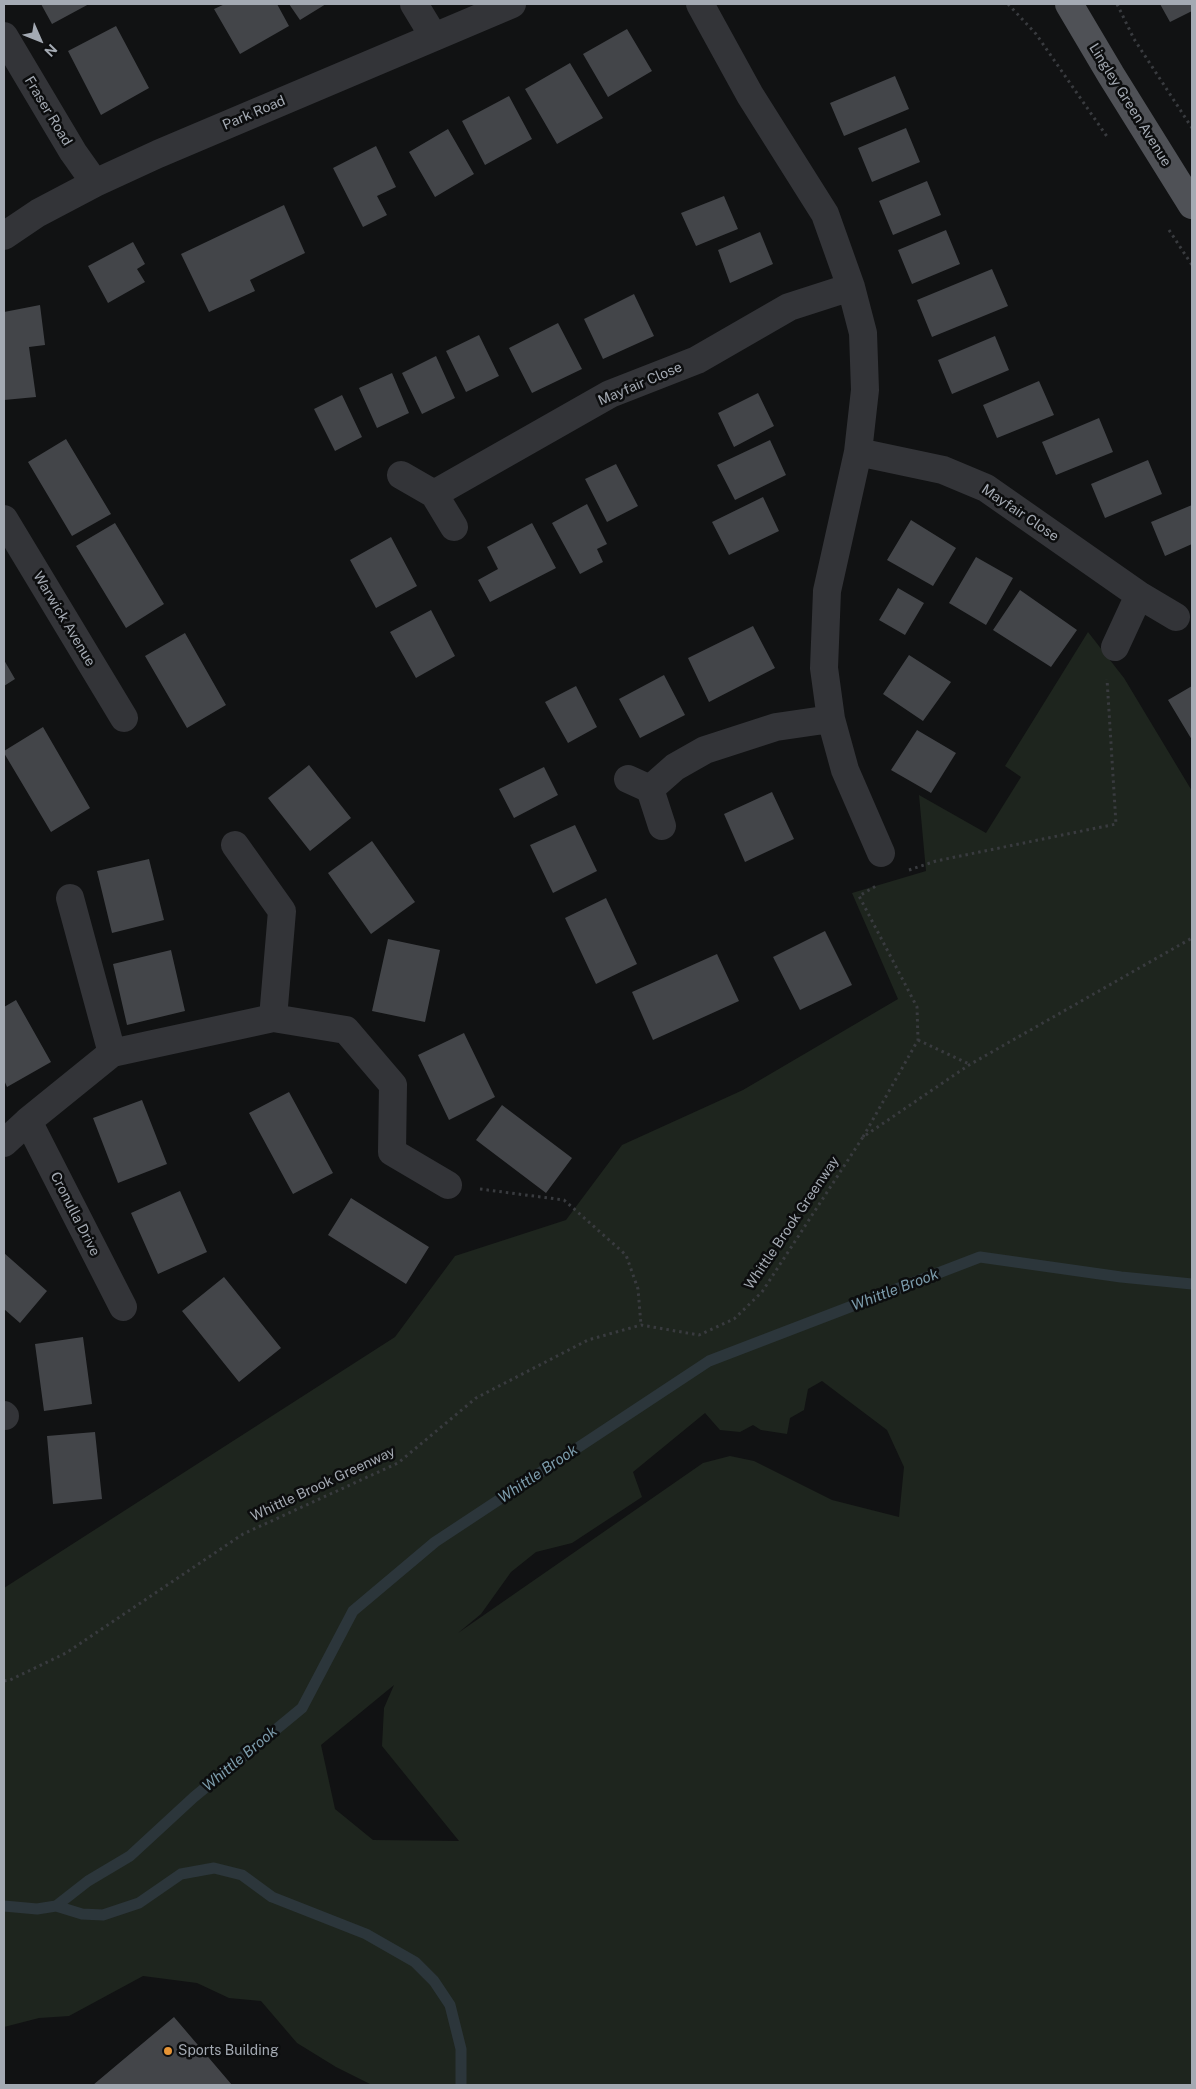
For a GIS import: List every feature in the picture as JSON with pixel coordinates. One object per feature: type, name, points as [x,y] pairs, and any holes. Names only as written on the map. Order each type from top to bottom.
[{"type":"main road","name":"Lingley Green Avenue","points":[[1069,4],[1192,205]]},
{"type":"street","points":[[414,4],[434,38]]},
{"type":"street","name":"Park Road","points":[[4,236],[38,213],[95,183],[158,154],[512,4]]},
{"type":"street","points":[[700,4],[750,95],[825,214],[851,287],[862,333],[865,390],[858,452],[827,591],[824,668],[831,719],[845,770],[889,863]]},
{"type":"street","name":"Fraser Road","points":[[4,36],[73,152],[95,183]]},
{"type":"street","name":"Mayfair Close","points":[[434,494],[610,394],[697,360],[789,307],[851,287]]},
{"type":"street","name":"Mayfair Close","points":[[858,452],[943,470],[986,488],[1139,596],[1176,617]]},
{"type":"street","points":[[401,475],[434,494],[454,527]]},
{"type":"street","name":"Warwick Avenue","points":[[4,520],[124,718]]},
{"type":"street","points":[[1115,647],[1139,596]]},
{"type":"street","points":[[662,826],[639,784],[705,750],[776,727],[831,719]]},
{"type":"street","points":[[234,845],[282,911],[273,1018]]},
{"type":"street","points":[[70,898],[112,1053]]},
{"type":"street","points":[[4,1143],[28,1121],[112,1053],[273,1018],[346,1030],[393,1085],[392,1152],[448,1185]]},
{"type":"street","name":"Cronulla Drive","points":[[28,1121],[123,1306]]},
{"type":"path","points":[[1008,4],[1036,34],[1069,79]]},
{"type":"path","points":[[1117,4],[1134,39],[1192,128]]},
{"type":"path","points":[[863,1137],[918,1040],[917,1007],[859,896],[889,863],[936,861],[1116,824],[1107,672],[1115,647]]},
{"type":"path","name":"Whittle Brook Greenway","points":[[4,1681],[10,1680],[66,1653],[243,1534],[398,1463],[476,1398],[588,1340],[641,1325],[699,1335],[734,1319],[762,1292],[863,1137],[969,1065],[1192,938]]},
{"type":"path","points":[[918,1040],[969,1065]]},
{"type":"path","points":[[448,1185],[564,1200],[626,1255],[638,1289],[641,1325]]},
{"type":"shaded area","points":[[1088,632],[1124,678],[1192,791],[1192,2085],[372,2085],[336,2067],[297,2043],[261,2001],[229,1998],[197,1983],[143,1976],[69,2016],[39,2018],[4,2027],[4,1588],[395,1337],[455,1256],[566,1220],[622,1145],[743,1090],[898,999],[852,893],[926,871],[919,795],[986,833],[1021,777],[1005,766]],"holes":[[[822,1381],[887,1430],[904,1467],[899,1517],[832,1500],[754,1461],[730,1456],[703,1463],[458,1633],[481,1614],[511,1572],[536,1552],[572,1543],[642,1497],[633,1472],[705,1413],[720,1430],[740,1432],[753,1425],[761,1430],[787,1434],[790,1418],[804,1410],[808,1389]],[[394,1685],[384,1708],[382,1746],[459,1841],[373,1840],[335,1809],[321,1745]]]},
{"type":"building","points":[[41,4],[89,4],[52,24]]},
{"type":"building","points":[[225,4],[277,4],[289,26],[240,54],[214,9]]},
{"type":"building","points":[[289,4],[326,4],[300,20]]},
{"type":"building","points":[[1160,4],[1192,4],[1192,11],[1170,22]]},
{"type":"building","points":[[116,26],[149,88],[101,115],[68,51]]},
{"type":"building","points":[[627,29],[652,71],[608,97],[583,54]]},
{"type":"building","points":[[570,63],[603,118],[557,144],[525,89]]},
{"type":"building","points":[[895,76],[909,109],[844,136],[830,103]]},
{"type":"building","points":[[509,96],[532,139],[485,165],[462,121]]},
{"type":"building","points":[[906,128],[920,162],[872,182],[858,148]]},
{"type":"building","points":[[448,129],[474,174],[435,197],[409,152]]},
{"type":"building","points":[[376,146],[396,187],[377,196],[387,215],[363,227],[333,168]]},
{"type":"building","points":[[927,181],[941,215],[893,235],[879,201]]},
{"type":"building","points":[[724,196],[738,229],[696,246],[681,213]]},
{"type":"building","points":[[284,205],[305,253],[250,280],[255,291],[209,312],[181,254]]},
{"type":"building","points":[[946,230],[960,264],[912,284],[898,250]]},
{"type":"building","points":[[760,232],[773,264],[730,283],[718,250]]},
{"type":"building","points":[[133,242],[145,264],[137,269],[145,282],[108,303],[88,266]]},
{"type":"building","points":[[992,269],[1008,306],[932,337],[917,300]]},
{"type":"building","points":[[634,294],[654,336],[603,359],[584,319]]},
{"type":"building","points":[[40,305],[45,345],[29,347],[36,397],[4,400],[4,312]]},
{"type":"building","points":[[558,323],[582,369],[532,393],[509,348]]},
{"type":"building","points":[[479,335],[499,376],[466,392],[446,351]]},
{"type":"building","points":[[995,336],[1009,370],[952,394],[938,360]]},
{"type":"building","points":[[436,356],[455,398],[422,414],[402,373]]},
{"type":"building","points":[[392,373],[409,413],[377,428],[359,388]]},
{"type":"building","points":[[1039,381],[1054,415],[997,438],[983,405]]},
{"type":"building","points":[[758,393],[774,426],[734,447],[718,413]]},
{"type":"building","points":[[342,395],[362,437],[335,451],[314,409]]},
{"type":"building","points":[[1099,418],[1113,452],[1056,475],[1042,442]]},
{"type":"building","points":[[66,439],[111,514],[72,536],[28,462]]},
{"type":"building","points":[[770,440],[786,475],[735,500],[717,465]]},
{"type":"building","points":[[1148,460],[1162,494],[1105,518],[1091,484]]},
{"type":"building","points":[[616,464],[638,506],[607,522],[585,479]]},
{"type":"building","points":[[763,497],[779,531],[729,555],[712,522]]},
{"type":"building","points":[[587,504],[607,544],[597,549],[603,562],[580,574],[552,523]]},
{"type":"building","points":[[1192,505],[1192,544],[1165,556],[1151,522]]},
{"type":"building","points":[[911,520],[956,548],[933,586],[887,560]]},
{"type":"building","points":[[115,523],[164,604],[126,628],[76,546]]},
{"type":"building","points":[[532,523],[556,568],[490,602],[478,580],[498,569],[487,547]]},
{"type":"building","points":[[391,537],[417,586],[376,608],[350,560]]},
{"type":"building","points":[[976,557],[1013,578],[986,625],[949,603]]},
{"type":"building","points":[[898,588],[924,603],[905,635],[879,620]]},
{"type":"building","points":[[1020,590],[1077,630],[1051,667],[993,630]]},
{"type":"building","points":[[431,610],[455,656],[416,678],[390,632]]},
{"type":"building","points":[[753,626],[775,668],[709,702],[688,658]]},
{"type":"building","points":[[185,633],[226,705],[187,728],[145,656]]},
{"type":"building","points":[[909,655],[951,682],[923,721],[883,694]]},
{"type":"building","points":[[4,660],[15,679],[4,686]]},
{"type":"building","points":[[664,675],[685,715],[640,738],[619,699]]},
{"type":"building","points":[[576,686],[597,727],[568,743],[545,702]]},
{"type":"building","points":[[1192,686],[1192,740],[1168,700]]},
{"type":"building","points":[[43,727],[90,808],[51,832],[4,753],[4,751]]},
{"type":"building","points":[[917,730],[956,753],[931,793],[891,770]]},
{"type":"building","points":[[309,765],[351,818],[310,851],[268,798]]},
{"type":"building","points":[[544,767],[558,795],[514,818],[499,789]]},
{"type":"building","points":[[772,792],[794,839],[745,862],[724,814]]},
{"type":"building","points":[[575,825],[597,871],[553,893],[530,845]]},
{"type":"building","points":[[372,841],[415,902],[371,934],[328,873]]},
{"type":"building","points":[[149,859],[164,920],[112,933],[97,871]]},
{"type":"building","points":[[606,898],[637,964],[596,984],[565,918]]},
{"type":"building","points":[[825,931],[852,985],[800,1010],[773,957]]},
{"type":"building","points":[[388,939],[440,950],[425,1022],[372,1011]]},
{"type":"building","points":[[171,950],[185,1011],[127,1025],[113,964]]},
{"type":"building","points":[[717,954],[739,1001],[653,1040],[632,992]]},
{"type":"building","points":[[16,1000],[51,1062],[7,1087],[4,1080],[4,1007]]},
{"type":"building","points":[[464,1033],[495,1097],[449,1120],[418,1055]]},
{"type":"building","points":[[289,1092],[333,1173],[293,1194],[249,1113]]},
{"type":"building","points":[[142,1100],[167,1164],[118,1183],[93,1118]]},
{"type":"building","points":[[502,1105],[572,1158],[546,1193],[476,1140]]},
{"type":"building","points":[[180,1191],[207,1252],[158,1274],[131,1213]]},
{"type":"building","points":[[351,1198],[429,1247],[406,1284],[328,1235]]},
{"type":"building","points":[[4,1253],[47,1291],[20,1323],[4,1309]]},
{"type":"building","points":[[224,1277],[281,1348],[239,1382],[182,1311]]},
{"type":"building","points":[[83,1337],[92,1404],[44,1411],[35,1344]]},
{"type":"building","points":[[95,1432],[102,1499],[53,1504],[47,1436]]},
{"type":"building","name":"Sports Building","points":[[174,2017],[232,2085],[93,2085]]},
{"type":"waterway","name":"Whittle Brook","points":[[4,1906],[37,1909],[56,1906],[88,1881],[130,1856],[194,1797],[302,1708],[353,1611],[435,1542],[709,1361],[980,1257],[1121,1277],[1192,1284]]},
{"type":"waterway","points":[[56,1906],[82,1914],[103,1915],[139,1903],[181,1874],[214,1868],[242,1875],[272,1897],[366,1934],[415,1962],[434,1981],[450,2005],[461,2049],[461,2085]]},
{"type":"place","name":"Sports Building","points":[[168,2051]]}]
